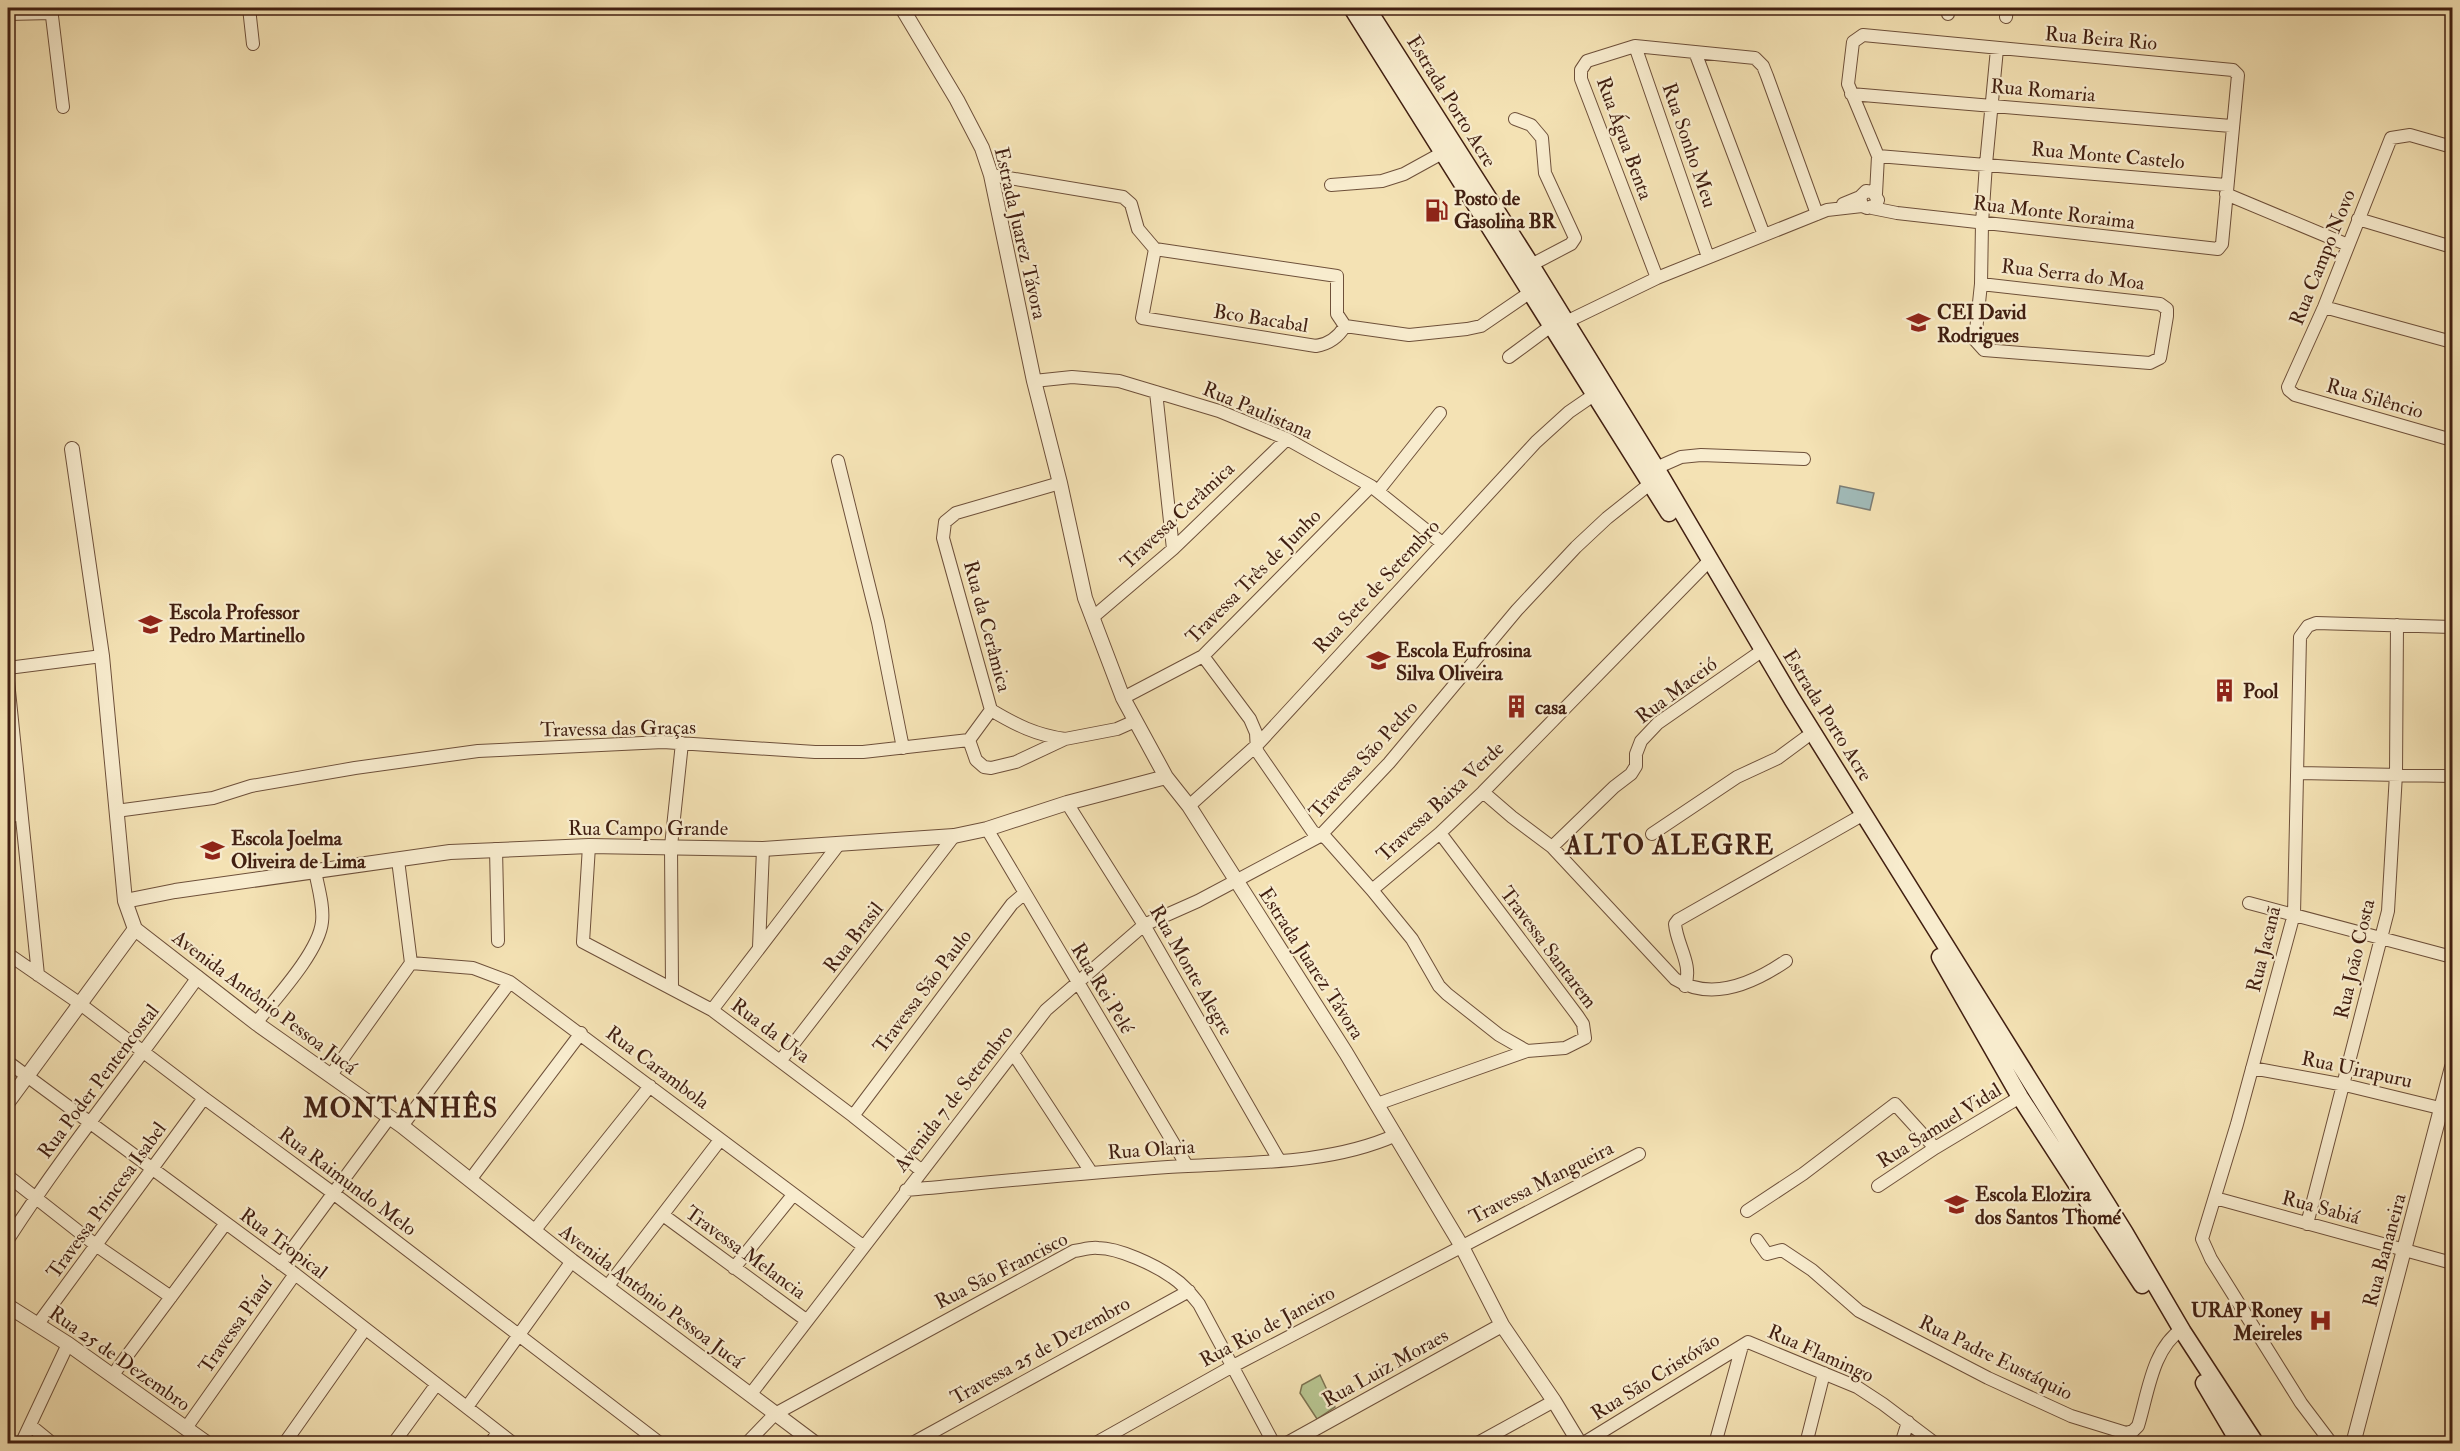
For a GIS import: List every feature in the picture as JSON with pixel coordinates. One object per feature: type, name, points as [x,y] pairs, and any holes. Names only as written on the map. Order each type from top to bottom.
[{"type":"main road","name":"Estrada Porto Acre","points":[[1352,8],[1444,152],[1537,289],[1860,817],[2125,1233],[2177,1332],[2240,1443]]},
{"type":"main road","name":"Estrada Porto Acre","points":[[1367,8],[1531,265],[1537,289]]},
{"type":"main road","name":"Estrada Porto Acre","points":[[1759,652],[1805,738],[1860,817],[2020,1097],[2177,1332],[2256,1443]]},
{"type":"street","points":[[249,8],[253,44]]},
{"type":"street","name":"Estrada Juarez Távora","points":[[902,8],[974,131],[991,175],[1034,381],[1060,483],[1085,598],[1123,698],[1166,777],[1189,806],[1396,1135],[1461,1245],[1502,1326],[1581,1443]]},
{"type":"street","points":[[8,14],[52,10],[63,106]]},
{"type":"street","name":"Rua Beira Rio","points":[[1851,94],[1848,84],[1853,42],[1863,35],[2233,70],[2238,75],[2232,126]]},
{"type":"street","name":"Rua Água Benta","points":[[1657,278],[1581,79],[1581,70],[1587,61],[1635,46],[1755,57],[1763,66],[1822,212]]},
{"type":"street","name":"Rua Sonho Meu","points":[[1635,46],[1708,257]]},
{"type":"street","points":[[1981,284],[1986,164],[1997,49]]},
{"type":"street","points":[[1695,52],[1764,235]]},
{"type":"street","points":[[1509,357],[1558,324],[1657,278],[1822,212],[1870,199],[1878,178],[1878,156],[1851,94]]},
{"type":"street","name":"Rua Romaria","points":[[1851,94],[2232,126]]},
{"type":"street","points":[[1515,119],[1531,125],[1542,138],[1545,173],[1575,238],[1571,244],[1531,265]]},
{"type":"street","points":[[2226,189],[2232,126]]},
{"type":"street","name":"Rua Campo Novo","points":[[2289,390],[2289,383],[2324,307],[2391,138],[2404,134],[2452,147]]},
{"type":"street","points":[[1331,185],[1382,181],[1404,174],[1444,152]]},
{"type":"street","name":"Rua Monte Castelo","points":[[1878,156],[1986,164],[2226,189],[2270,213],[2348,245]]},
{"type":"street","points":[[991,175],[1123,197],[1133,208],[1138,229],[1155,249]]},
{"type":"street","name":"Rua Monte Roraima","points":[[1870,199],[1886,212],[2218,249],[2223,244],[2226,189]]},
{"type":"street","points":[[2358,219],[2452,247]]},
{"type":"street","name":"Bco Bacabal","points":[[1155,249],[1337,276],[1337,314],[1345,326],[1341,333],[1331,340],[1316,346],[1142,318],[1155,249]]},
{"type":"street","name":"Rua Serra do Moa","points":[[1981,284],[2160,304],[2167,309],[2167,316],[2160,358],[2153,363],[1984,350],[1977,345],[1976,340],[1981,284]]},
{"type":"street","points":[[1345,326],[1409,335],[1467,329],[1481,326],[1537,289]]},
{"type":"street","points":[[2324,307],[2452,342]]},
{"type":"street","name":"Rua Paulistana","points":[[1034,381],[1072,377],[1097,378],[1138,386],[1219,411],[1287,439],[1375,488],[1442,543]]},
{"type":"street","name":"Rua Silêncio","points":[[2289,390],[2295,395],[2452,440]]},
{"type":"street","name":"Rua Sete de Setembro","points":[[1189,806],[1258,744],[1536,442],[1569,412],[1600,391]]},
{"type":"street","points":[[1156,392],[1173,549]]},
{"type":"street","name":"Travessa Três de Junho","points":[[1123,698],[1203,656],[1375,488],[1440,413]]},
{"type":"street","name":"Travessa Cerâmica","points":[[1092,618],[1173,549],[1287,439]]},
{"type":"street","points":[[8,1102],[135,930],[125,901],[102,656],[72,449]]},
{"type":"street","name":"Travessa São Pedro","points":[[1235,880],[1320,836],[1389,763],[1517,609],[1576,547],[1653,476],[1681,457],[1701,455],[1804,459]]},
{"type":"street","points":[[838,461],[878,622],[903,748]]},
{"type":"street","name":"Rua da Cerâmica","points":[[969,740],[991,710],[943,538],[944,527],[948,517],[956,513],[1060,483]]},
{"type":"street","name":"Travessa Baixa Verde","points":[[1372,890],[1440,833],[1484,792],[1706,564]]},
{"type":"street","name":"Rua Jacanã","points":[[2332,1443],[2301,1403],[2211,1259],[2202,1239],[2294,914],[2299,774],[2300,638],[2308,626],[2316,624],[2397,624]]},
{"type":"street","points":[[2397,624],[2452,627]]},
{"type":"street","name":"Rua João Costa","points":[[2307,1224],[2345,1085],[2388,911],[2396,774],[2397,624]]},
{"type":"street","name":"Rua Maceió","points":[[1552,847],[1614,787],[1631,774],[1636,766],[1636,754],[1641,741],[1658,723],[1759,652]]},
{"type":"street","points":[[8,668],[102,656]]},
{"type":"street","points":[[1203,656],[1250,719],[1258,744],[1259,756],[1312,832],[1326,838],[1372,890],[1412,939],[1439,986],[1498,1035],[1527,1051]]},
{"type":"street","points":[[8,681],[38,975]]},
{"type":"street","points":[[991,710],[1019,727],[1042,736],[1065,740]]},
{"type":"street","points":[[969,740],[976,760],[984,767],[991,768],[1016,762],[1065,740],[1117,729],[1135,721]]},
{"type":"street","points":[[1652,834],[1737,777],[1778,758],[1805,738]]},
{"type":"street","name":"Travessa das Graças","points":[[117,811],[213,798],[251,786],[355,768],[478,751],[663,742],[815,752],[863,752],[969,740]]},
{"type":"street","points":[[672,987],[671,846],[682,743]]},
{"type":"street","points":[[2299,774],[2452,776]]},
{"type":"street","name":"Rua Campo Grande","points":[[125,901],[175,891],[315,871],[496,849],[671,846],[763,849],[954,836],[987,829],[1067,803],[1166,777]]},
{"type":"street","points":[[1484,792],[1552,847],[1675,979],[1685,986],[1710,989],[1748,984],[1786,961]]},
{"type":"street","name":"Rua Monte Alegre","points":[[1067,803],[1144,925],[1280,1160]]},
{"type":"street","points":[[8,818],[21,812]]},
{"type":"street","points":[[1685,986],[1689,969],[1676,933],[1677,920],[1860,817]]},
{"type":"street","name":"Rua Rei Pelé","points":[[987,829],[1187,1166]]},
{"type":"street","name":"Travessa Santarem","points":[[1440,833],[1582,1024],[1585,1038],[1564,1048],[1527,1051]]},
{"type":"street","name":"Rua Brasil","points":[[781,1060],[954,836]]},
{"type":"street","points":[[712,1010],[839,844]]},
{"type":"street","name":"Rua da Uva","points":[[589,846],[583,942],[712,1010],[781,1060],[922,1171]]},
{"type":"street","points":[[496,849],[498,941]]},
{"type":"street","points":[[759,946],[763,849]]},
{"type":"street","points":[[331,1075],[411,963],[398,860]]},
{"type":"street","points":[[256,1023],[301,966],[319,937],[323,920],[315,871]]},
{"type":"street","name":"Avenida 7 de Setembro","points":[[750,1395],[1046,1010],[1144,925],[1198,901],[1235,880]]},
{"type":"street","name":"Travessa São Paulo","points":[[853,1116],[1012,904],[1025,893]]},
{"type":"street","points":[[2249,903],[2452,957]]},
{"type":"street","name":"Avenida Antônio Pessoa Jucá","points":[[135,930],[256,1023],[402,1126],[572,1261],[816,1443]]},
{"type":"street","name":"Rua Raimundo Melo","points":[[8,954],[79,1003],[333,1192],[661,1443]]},
{"type":"street","name":"Rua Carambola","points":[[411,963],[473,968],[510,981],[863,1246]]},
{"type":"street","name":"Rua Poder Pentencostal","points":[[9,1238],[35,1196],[144,1053],[198,977]]},
{"type":"street","points":[[402,1126],[510,981]]},
{"type":"street","points":[[470,1180],[581,1033]]},
{"type":"street","points":[[1377,1104],[1527,1051]]},
{"type":"street","points":[[1013,1053],[1091,1172]]},
{"type":"street","name":"Rua Tropical","points":[[8,1062],[90,1125],[295,1274],[514,1443]]},
{"type":"street","name":"Rua Bananeira","points":[[2353,1443],[2405,1250],[2447,1109],[2452,1067]]},
{"type":"street","name":"Rua Uirapuru","points":[[2252,1068],[2345,1085],[2447,1109]]},
{"type":"street","points":[[534,1231],[650,1086]]},
{"type":"street","name":"Rua Samuel Vidal","points":[[1878,1186],[1935,1148],[2020,1097]]},
{"type":"street","name":"Travessa Princesa Isabel","points":[[39,1324],[153,1171],[204,1098]]},
{"type":"street","points":[[1747,1210],[1803,1174],[1895,1104],[1935,1148]]},
{"type":"street","points":[[281,1264],[389,1118]]},
{"type":"street","name":"Rua Olaria","points":[[906,1190],[1091,1172],[1338,1154],[1362,1149],[1396,1135]]},
{"type":"street","points":[[608,1287],[720,1140]]},
{"type":"street","name":"Travessa Mangueira","points":[[1461,1245],[1639,1154]]},
{"type":"street","points":[[8,1176],[97,1246],[171,1297]]},
{"type":"street","points":[[734,1268],[793,1195]]},
{"type":"street","name":"Rua Sabiá","points":[[2215,1198],[2452,1263]]},
{"type":"street","name":"Travessa Melancia","points":[[663,1215],[806,1320]]},
{"type":"street","points":[[112,1376],[226,1223]]},
{"type":"street","name":"Rua Padre Eustáquio","points":[[1757,1240],[1767,1254],[1782,1250],[1812,1270],[1858,1311],[1989,1378],[2071,1416],[2126,1432],[2133,1431],[2138,1426],[2160,1351],[2177,1332]]},
{"type":"street","name":"Rua Rio de Janeiro","points":[[1094,1443],[1461,1245]]},
{"type":"street","name":"Rua São Francisco","points":[[746,1443],[775,1414],[1074,1251],[1097,1247],[1121,1253],[1174,1277],[1189,1291],[1199,1304],[1274,1443]]},
{"type":"street","points":[[467,1407],[572,1261]]},
{"type":"street","name":"Travessa Piauí","points":[[186,1428],[295,1274]]},
{"type":"street","name":"Travessa 25 de Dezembro","points":[[911,1443],[1189,1291]]},
{"type":"street","name":"Rua 25 de Dezembro","points":[[8,1306],[39,1324],[208,1443]]},
{"type":"street","name":"Rua Luiz Moraes","points":[[1287,1443],[1502,1326]]},
{"type":"street","points":[[284,1443],[365,1329]]},
{"type":"street","points":[[21,1443],[68,1344]]},
{"type":"street","points":[[1715,1443],[1745,1344]]},
{"type":"street","name":"Rua Flamingo","points":[[1745,1344],[1857,1387],[1936,1443]]},
{"type":"street","name":"Rua São Cristóvão","points":[[1581,1443],[1745,1344]]},
{"type":"street","points":[[1806,1443],[1824,1373]]},
{"type":"street","points":[[393,1443],[436,1385]]},
{"type":"street","points":[[1476,1443],[1554,1401]]},
{"type":"street","points":[[1901,1443],[1908,1422]]},
{"type":"street","points":[[31,1426],[53,1443]]},
{"type":"street","points":[[490,1443],[498,1431]]},
{"type":"green space","points":[[1320,1375],[1335,1407],[1317,1419],[1300,1393],[1302,1385]]},
{"type":"water","points":[[1840,486],[1874,493],[1870,510],[1837,503]]},
{"type":"place","name":"Posto de Gasolina BR","points":[[1436,210]]},
{"type":"place","name":"CEI David Rodrigues","points":[[1919,323]]},
{"type":"place","name":"Escola Professor Pedro Martinello","points":[[151,624]]},
{"type":"place","name":"Escola Eufrosina Silva Oliveira","points":[[1378,661]]},
{"type":"place","name":"Pool","points":[[2225,691]]},
{"type":"place","name":"casa","points":[[1517,707]]},
{"type":"place","name":"Escola Joelma Oliveira de Lima","points":[[213,850]]},
{"type":"place","name":"Escola Elozira dos Santos Thomé","points":[[1957,1205]]},
{"type":"place","name":"URAP Roney Meireles","points":[[2320,1321]]},
{"type":"district","name":"ALTO ALEGRE","points":[[1670,845]]},
{"type":"district","name":"MONTANHÊS","points":[[401,1108]]}]
